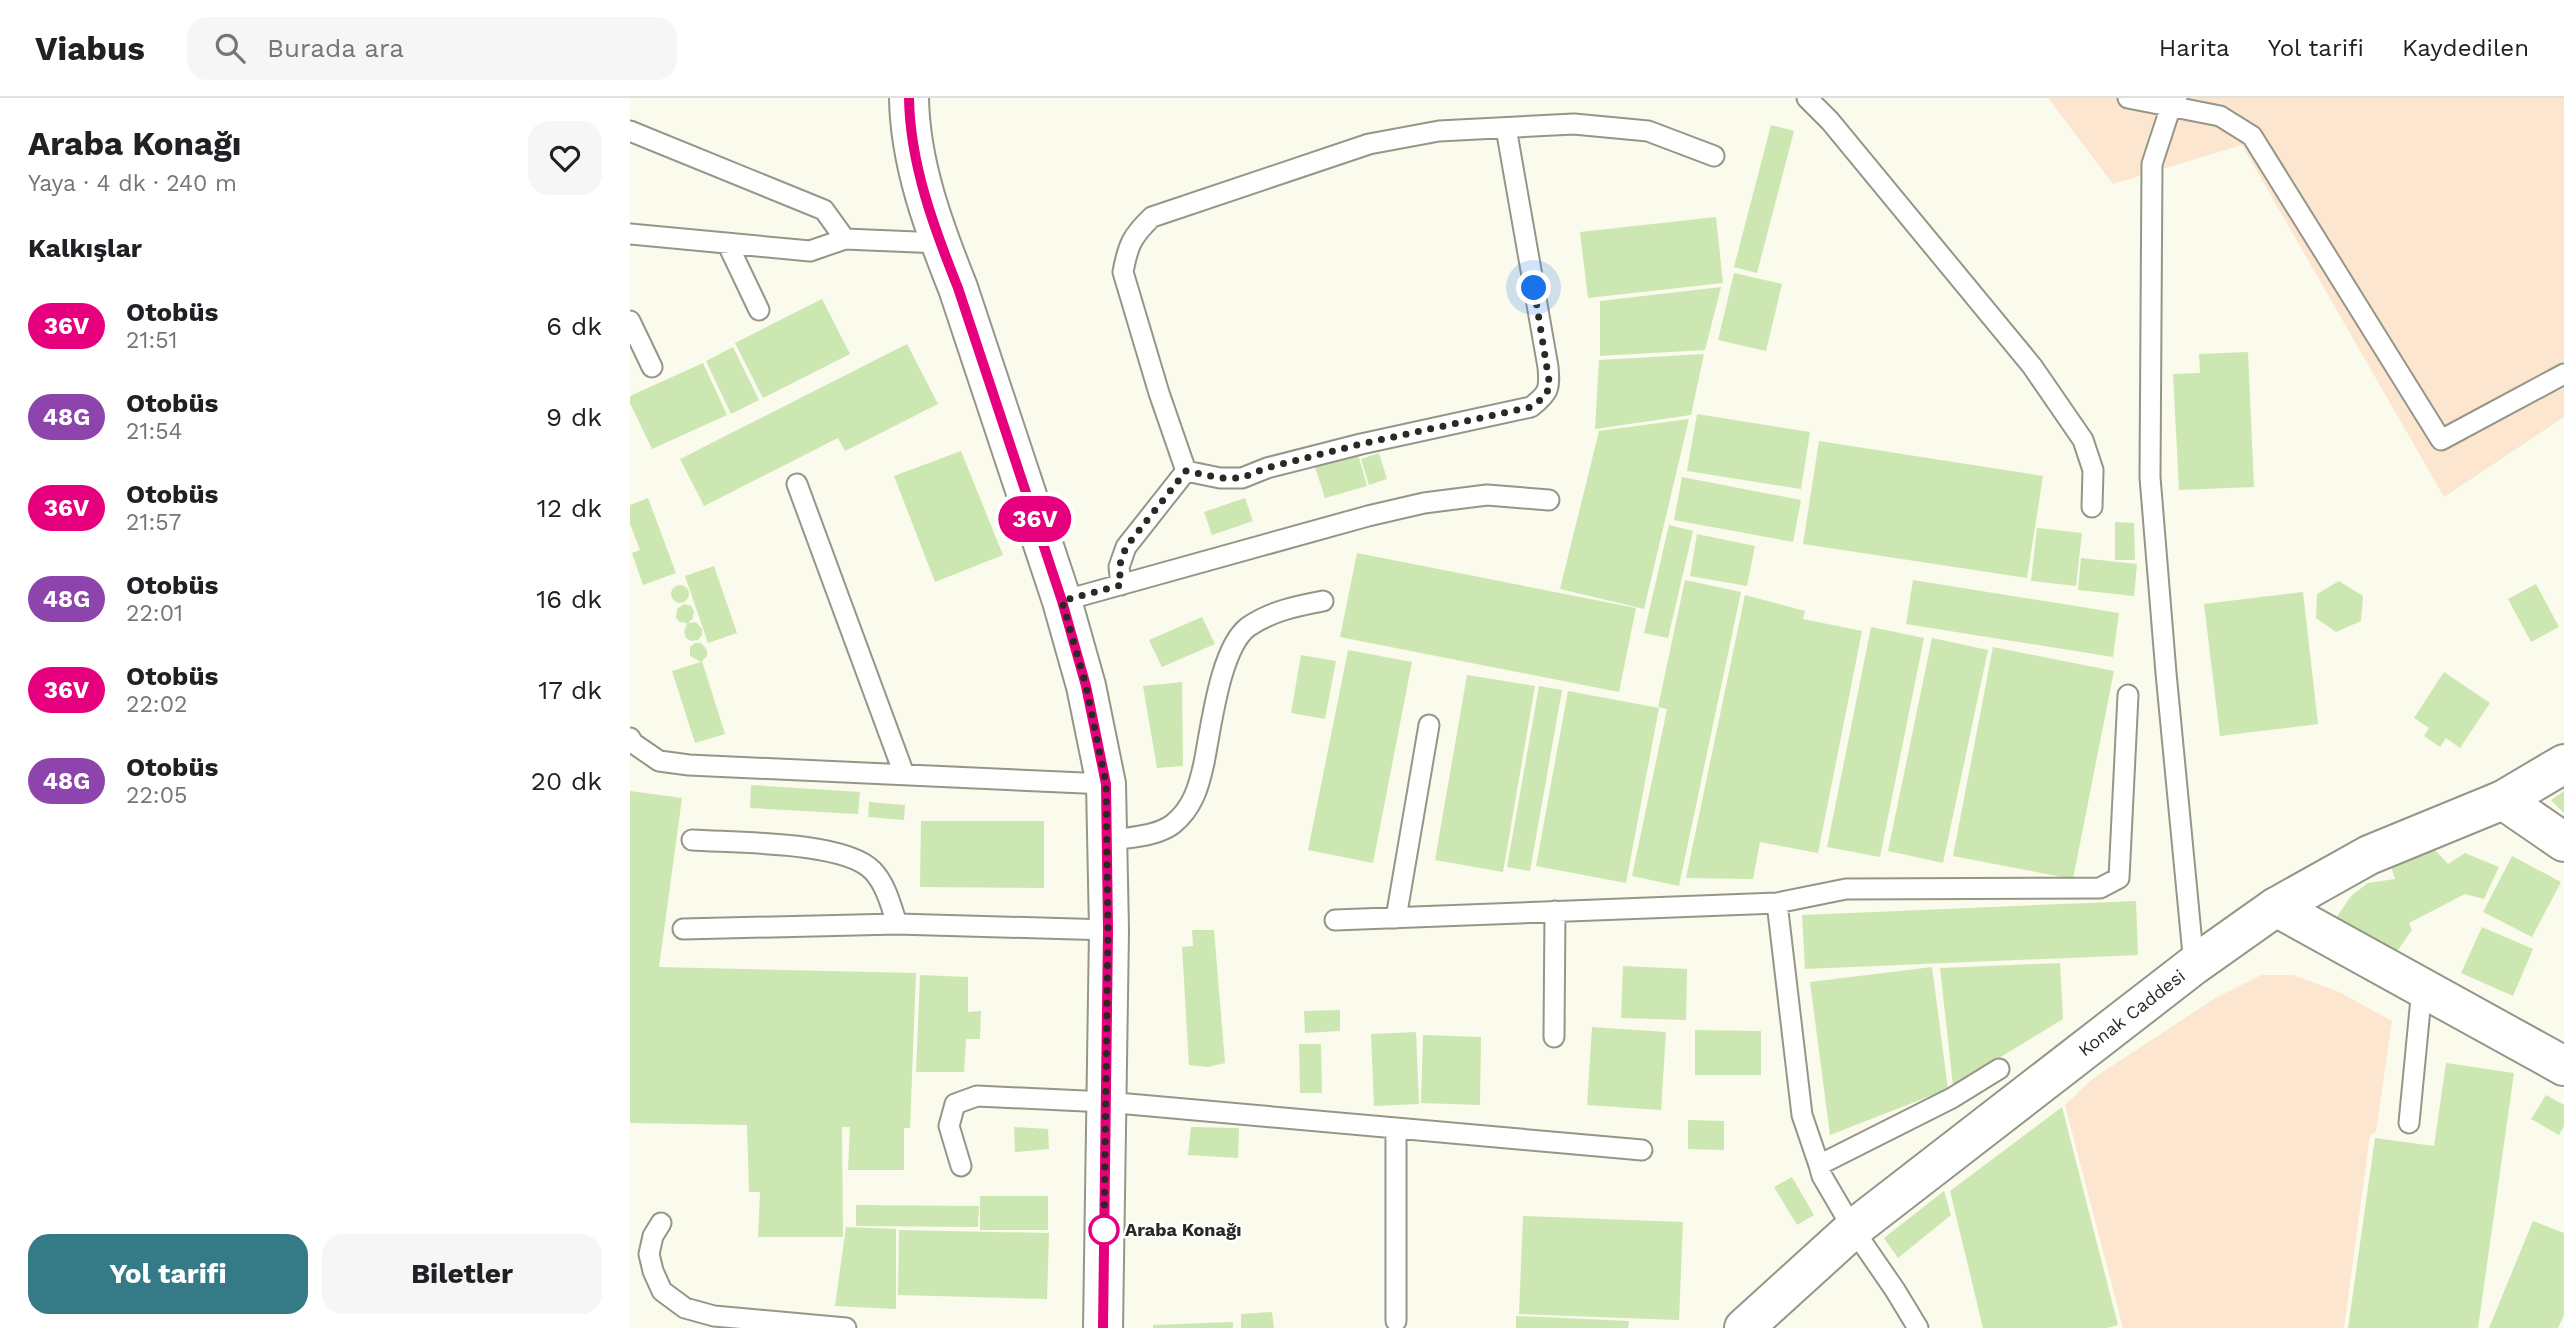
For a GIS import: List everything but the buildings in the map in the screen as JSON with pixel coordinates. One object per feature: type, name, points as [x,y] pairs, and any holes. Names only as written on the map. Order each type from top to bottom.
[{"type":"street","points":[[909,98],[909,116],[918,169],[940,243],[958,288],[1062,601],[1086,686],[1106,784],[1108,930],[1102,1328]]},
{"type":"street","name":"Konak Caddesi","points":[[1744,1328],[1853,1228],[2194,965],[2276,907],[2369,855],[2503,800],[2564,764]]},
{"type":"street","points":[[2503,800],[2564,842]]},
{"type":"street","points":[[2276,907],[2564,1066]]},
{"type":"lane","points":[[1807,98],[1830,121],[2032,366],[2083,440],[2093,470],[2092,507]]},
{"type":"lane","points":[[2128,98],[2174,102],[2220,116],[2252,136],[2441,440],[2564,374]]},
{"type":"lane","points":[[2174,102],[2152,163],[2150,477],[2194,965]]},
{"type":"lane","points":[[1186,471],[1123,272],[1135,232],[1152,217],[1369,144],[1439,131],[1574,124],[1648,131],[1714,156]]},
{"type":"lane","points":[[1186,471],[1220,478],[1242,478],[1266,468],[1361,444],[1531,407],[1543,398],[1550,387],[1548,367],[1506,128]]},
{"type":"lane","points":[[630,131],[824,209],[845,239]]},
{"type":"lane","points":[[630,234],[810,251],[845,239],[940,243]]},
{"type":"lane","points":[[728,245],[760,310]]},
{"type":"lane","points":[[630,321],[652,367]]},
{"type":"lane","points":[[1121,585],[1119,567],[1126,547],[1186,471]]},
{"type":"lane","points":[[797,484],[904,774]]},
{"type":"lane","points":[[1062,601],[1424,503],[1487,495],[1549,500]]},
{"type":"lane","points":[[1107,841],[1156,832],[1173,824],[1187,808],[1198,790],[1222,680],[1234,641],[1247,628],[1283,609],[1323,601]]},
{"type":"lane","points":[[1335,920],[1777,903],[1846,889],[2100,888],[2119,878],[2128,695]]},
{"type":"lane","points":[[1396,918],[1429,725]]},
{"type":"lane","points":[[630,738],[659,761],[689,765],[1106,784]]},
{"type":"lane","points":[[692,840],[818,849],[851,856],[872,870],[887,894],[897,924]]},
{"type":"lane","points":[[1777,903],[1802,1115],[1822,1176],[1917,1328]]},
{"type":"lane","points":[[1554,1037],[1555,911]]},
{"type":"lane","points":[[683,929],[897,924],[1108,930]]},
{"type":"lane","points":[[2409,1123],[2422,988]]},
{"type":"lane","points":[[1819,1165],[1952,1098],[1999,1069]]},
{"type":"lane","points":[[961,1166],[949,1126],[955,1104],[977,1096],[1106,1102],[1642,1150]]},
{"type":"lane","points":[[1396,1128],[1396,1321]]},
{"type":"lane","points":[[661,1223],[653,1236],[649,1254],[653,1271],[663,1291],[685,1308],[714,1316],[846,1328]]},
{"type":"shaded area","points":[[2048,98],[2564,98],[2564,417],[2444,497],[2242,145],[2113,184]]},
{"type":"shaded area","points":[[2261,975],[2293,975],[2339,992],[2392,1021],[2376,1132],[2370,1135],[2344,1328],[2123,1328],[2065,1105],[2092,1079],[2217,997]]},
{"type":"bus line","name":"36V","points":[[909,98],[909,116],[918,169],[940,243],[958,288],[1062,601],[1086,686],[1106,784],[1108,930],[1103,1328]]},
{"type":"place","name":"Araba Konağı","points":[[1104,1230]]},
{"type":"route","points":[[1104,1230],[1108,930],[1106,784],[1086,686],[1062,601],[1121,585],[1119,567],[1126,547],[1186,471],[1220,478],[1242,478],[1266,468],[1361,444],[1531,407],[1543,398],[1550,387],[1534,288]]}]
